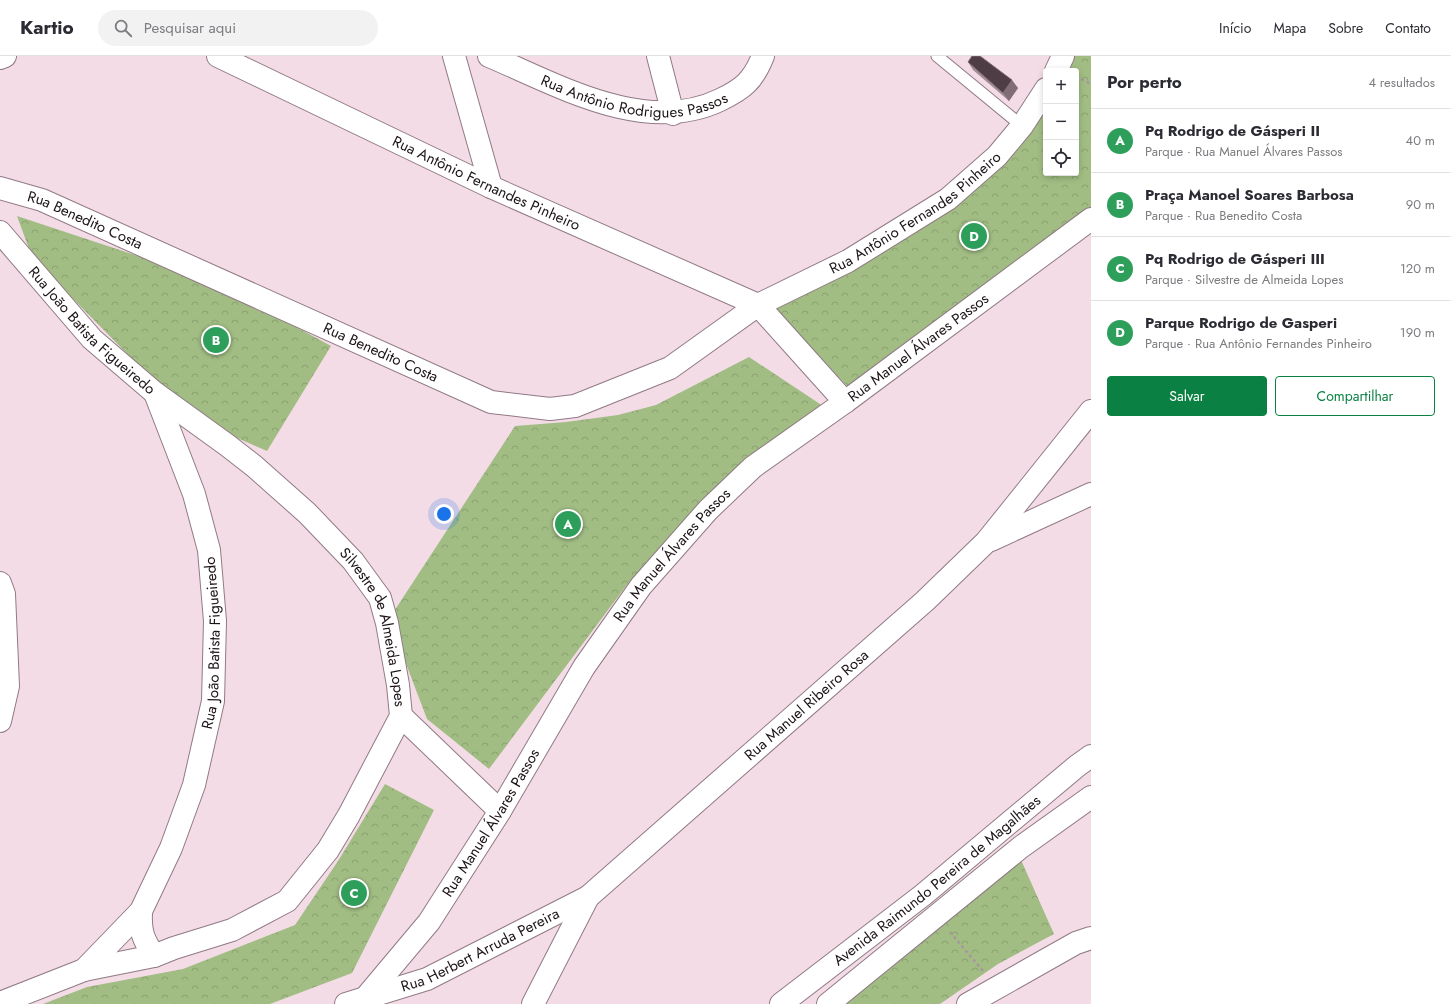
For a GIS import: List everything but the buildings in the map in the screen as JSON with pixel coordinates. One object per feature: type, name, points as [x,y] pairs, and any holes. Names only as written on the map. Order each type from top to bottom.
[{"type":"street","points":[[0,58],[5,56]]},
{"type":"street","name":"Rua Antônio Fernandes Pinheiro","points":[[218,56],[491,187],[758,305],[845,402]]},
{"type":"street","points":[[454,56],[491,187]]},
{"type":"street","name":"Rua Antônio Rodrigues Passos","points":[[489,56],[595,100],[633,110],[672,114],[712,104],[741,90],[758,67],[763,56]]},
{"type":"street","points":[[658,56],[672,114]]},
{"type":"street","points":[[1057,68],[1063,56]]},
{"type":"street","name":"Rua Antônio Fernandes Pinheiro","points":[[758,305],[848,261],[948,199],[997,156],[1022,126],[1043,94]]},
{"type":"street","name":"Rua Benedito Costa","points":[[0,188],[42,200],[490,402],[550,409],[575,406],[670,368],[758,305]]},
{"type":"street","name":"Rua Manuel Álvares Passos","points":[[366,997],[429,922],[500,811],[584,667],[641,586],[708,510],[752,467],[845,402],[1091,219]]},
{"type":"street","name":"Rua João Batista Figueiredo","points":[[0,232],[92,339],[155,394],[194,494],[209,550],[214,629],[212,701],[194,785],[171,848],[141,911],[84,970]]},
{"type":"street","name":"Silvestre de Almeida Lopes","points":[[0,1003],[84,970],[154,956],[174,948],[232,930],[287,901],[328,850],[349,815],[401,716],[397,678],[387,623],[380,598],[353,561],[307,513],[254,466],[155,394]]},
{"type":"street","name":"Rua Manuel Ribeiro Rosa","points":[[533,1004],[588,897],[925,600],[986,542],[1088,423]]},
{"type":"street","points":[[986,542],[1091,494]]},
{"type":"street","points":[[0,582],[4,594],[8,686],[0,721]]},
{"type":"street","points":[[401,716],[500,811]]},
{"type":"street","name":"Avenida Raimundo Pereira de Magalhães","points":[[781,1004],[923,895],[1077,766],[1091,756]]},
{"type":"street","name":"Avenida Raimundo Pereira de Magalhães","points":[[828,1004],[1021,847],[1091,797]]},
{"type":"street","name":"Rua Herbert Arruda Pereira","points":[[346,1004],[427,979],[588,897]]},
{"type":"street","points":[[141,911],[140,926],[142,937],[154,956]]},
{"type":"street","points":[[968,1004],[1076,943],[1091,938]]},
{"type":"lane","points":[[937,56],[1022,126]]},
{"type":"path","points":[[1079,78],[1091,84]]},
{"type":"path","points":[[936,916],[998,988]]},
{"type":"green space","points":[[1068,56],[1091,56],[1091,209],[848,387],[775,309],[952,201],[1043,109],[1043,176],[1079,176],[1079,68],[1062,68]]},
{"type":"green space","points":[[17,216],[141,257],[243,298],[331,346],[267,451],[226,433],[145,372],[32,257]]},
{"type":"green space","points":[[749,357],[826,408],[740,466],[629,582],[489,769],[427,719],[389,619],[515,426],[566,422],[618,415],[656,405]]},
{"type":"green space","points":[[385,784],[434,810],[352,973],[270,1004],[43,1004],[87,987],[183,969],[295,925],[338,861]]},
{"type":"green space","points":[[1021,860],[1054,934],[998,964],[940,1004],[839,1004]]},
{"type":"place","name":"Parque Rodrigo de Gasperi","points":[[974,236]]},
{"type":"place","name":"Praça Manoel Soares Barbosa","points":[[216,340]]},
{"type":"place","name":"Pq Rodrigo de Gásperi II","points":[[568,524]]},
{"type":"place","name":"Pq Rodrigo de Gásperi III","points":[[354,893]]}]
